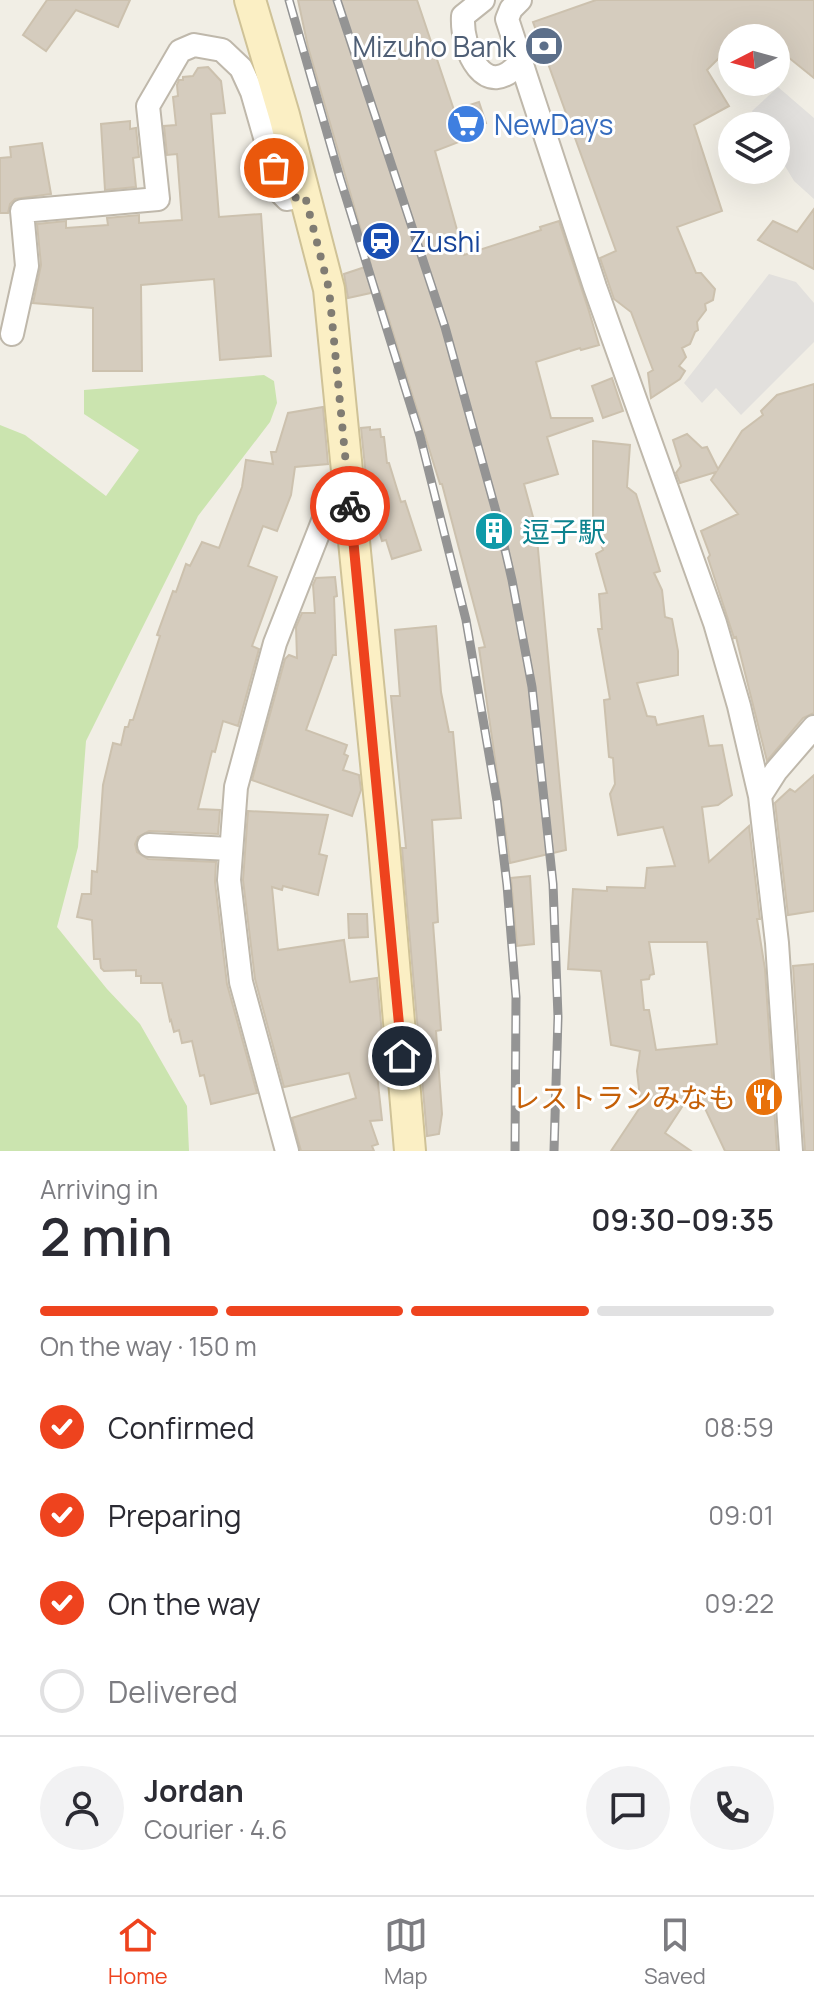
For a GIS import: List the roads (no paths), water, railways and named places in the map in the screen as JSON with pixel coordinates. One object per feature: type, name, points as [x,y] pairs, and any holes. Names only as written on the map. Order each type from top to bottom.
[{"type":"main road","points":[[250,0],[284,115],[329,289],[383,834],[410,1151]]},
{"type":"street","points":[[521,61],[512,72],[498,77],[485,76],[476,69],[463,26],[463,16],[470,8],[482,2],[514,9],[521,61],[595,287],[715,623],[760,796],[777,943],[791,1151]]},
{"type":"street","points":[[12,334],[27,266],[22,211],[158,199],[148,106],[180,51],[194,45],[222,50],[241,68],[252,92],[281,193],[287,199],[305,196]]},
{"type":"street","points":[[287,1151],[241,982],[229,880],[236,787],[275,643],[327,511],[347,480]]},
{"type":"street","points":[[760,796],[776,771],[814,727]]},
{"type":"street","points":[[149,845],[231,849]]},
{"type":"railway","points":[[289,0],[420,436],[466,620],[497,801],[507,885],[516,997],[515,1151]]},
{"type":"railway","points":[[337,0],[445,327],[512,580],[532,687],[553,884],[558,1017],[554,1151]]},
{"type":"place","name":"Mizuho Bank","points":[[544,46]]},
{"type":"place","name":"NewDays","points":[[466,124]]},
{"type":"place","name":"Zushi","points":[[381,241]]},
{"type":"place","name":"逗子駅","points":[[494,531]]},
{"type":"place","name":"レストランみなも","points":[[764,1097]]}]
